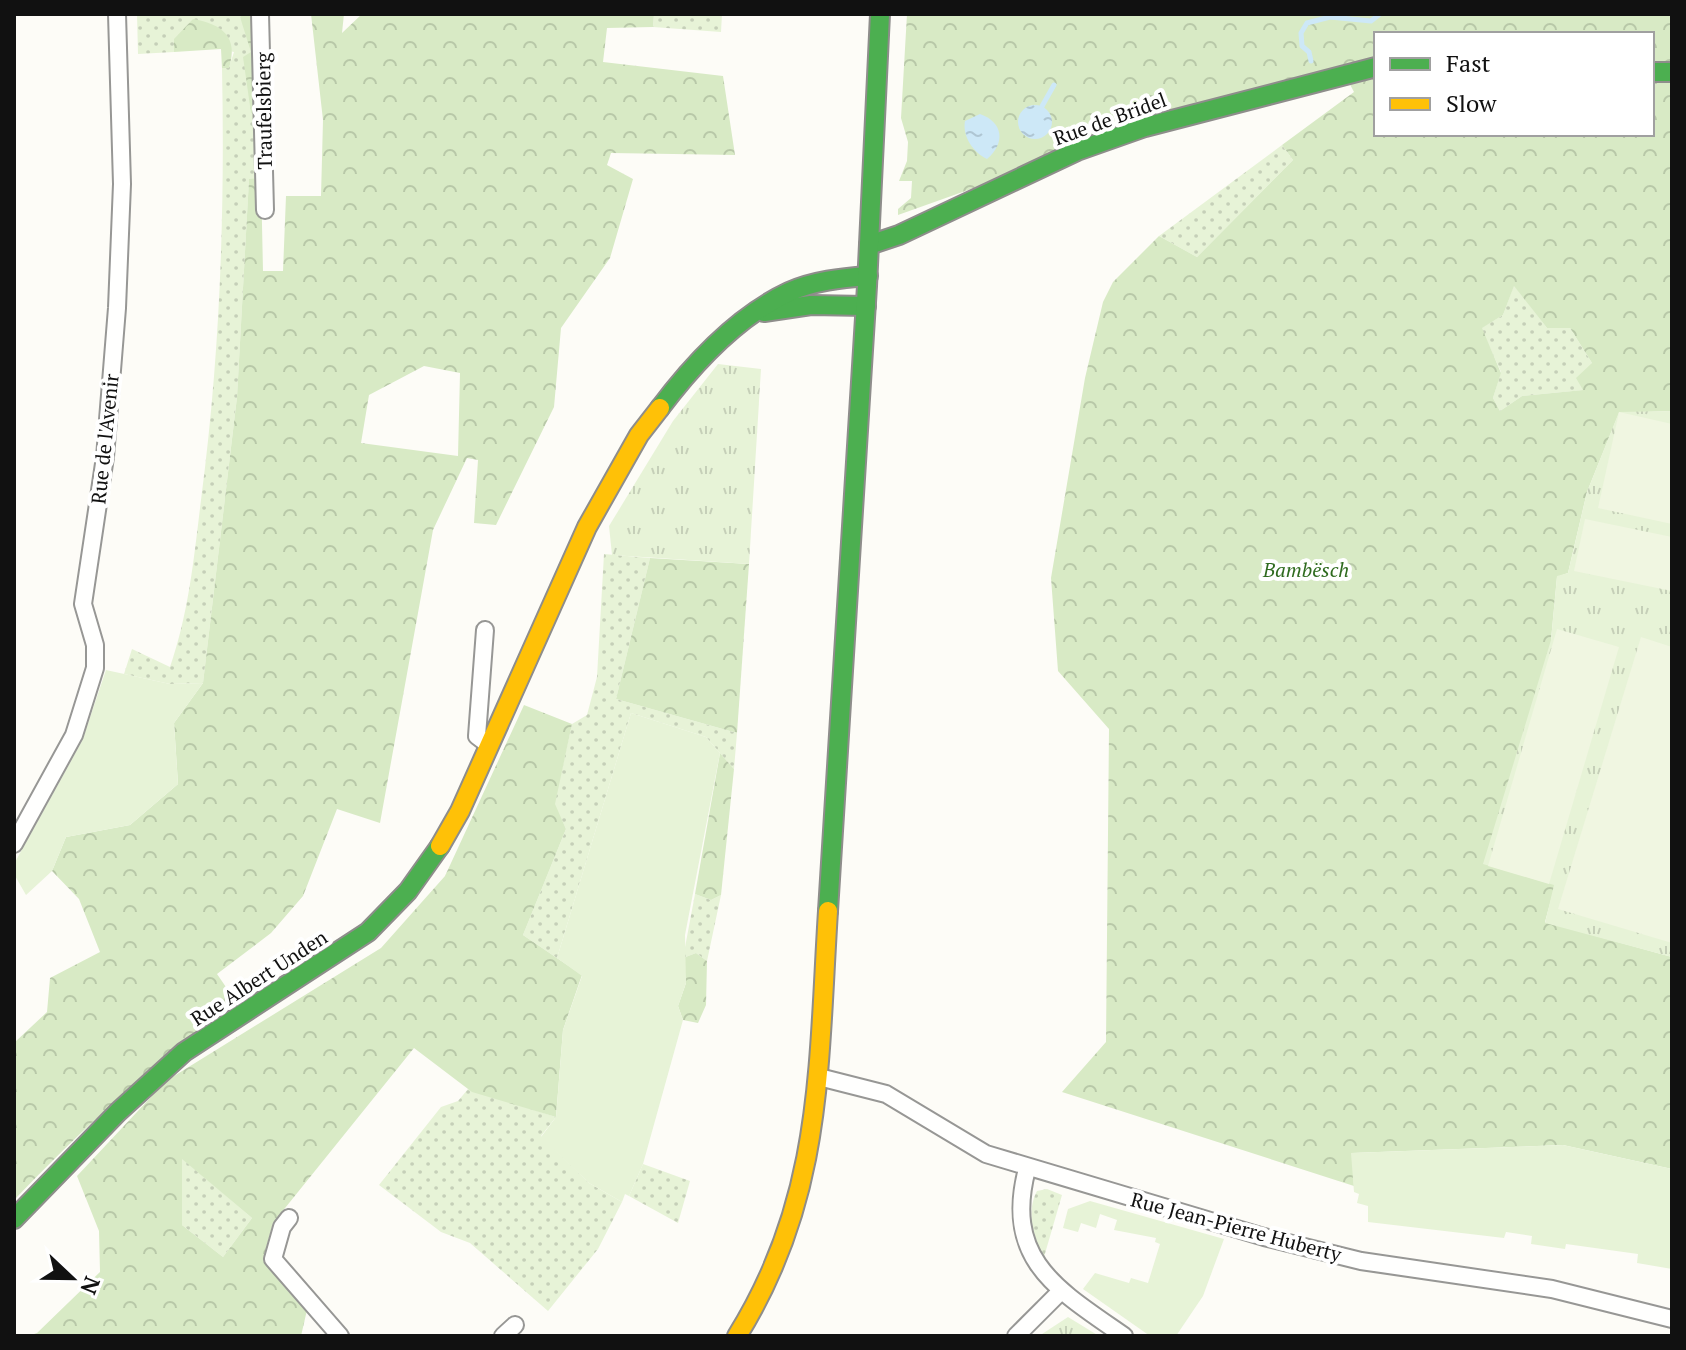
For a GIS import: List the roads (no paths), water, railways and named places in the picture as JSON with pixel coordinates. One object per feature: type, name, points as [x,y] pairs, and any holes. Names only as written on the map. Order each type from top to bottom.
[{"type":"main road","points":[[737,1336],[765,1291],[795,1214],[807,1170],[819,1077],[825,925],[868,276],[880,14]]},
{"type":"main road","name":"Rue de Bridel","points":[[869,245],[899,235],[1077,151],[1145,127],[1374,67]]},
{"type":"main road","name":"Rue Albert Unden","points":[[14,1219],[131,1100],[187,1051],[333,958],[396,905],[436,854],[489,745],[587,527],[639,435],[705,354],[789,292],[812,283],[868,276]]},
{"type":"main road","name":"Rue Albert Unden","points":[[759,313],[811,305],[866,306]]},
{"type":"street","name":"Rue de l'Avenir","points":[[14,844],[74,735],[95,668],[95,645],[83,604],[105,457],[117,308],[122,184],[117,14]]},
{"type":"street","name":"Traufelsbierg","points":[[260,14],[265,210]]},
{"type":"street","points":[[485,630],[477,736],[489,745]]},
{"type":"street","name":"Rue Jean-Pierre Huberty","points":[[819,1077],[886,1094],[986,1154],[1027,1169],[1303,1248],[1361,1261],[1506,1280],[1672,1319]]},
{"type":"street","points":[[1027,1169],[1020,1222],[1029,1254],[1060,1292],[1124,1336]]},
{"type":"street","points":[[289,1218],[282,1227],[273,1259],[340,1336]]},
{"type":"street","points":[[1016,1336],[1060,1292]]},
{"type":"water","points":[[1035,105],[1047,110],[1052,122],[1047,134],[1035,139],[1023,134],[1018,122],[1023,110]]},
{"type":"water","points":[[980,114],[993,122],[999,134],[997,146],[987,159],[974,149],[965,133],[965,121]]},
{"type":"waterway","points":[[1311,61],[1309,52],[1302,46],[1301,33],[1307,23],[1330,17],[1371,21],[1380,14]]},
{"type":"waterway","points":[[1041,108],[1054,85]]},
{"type":"park label","name":"Bambësch","points":[[1306,570]]}]
